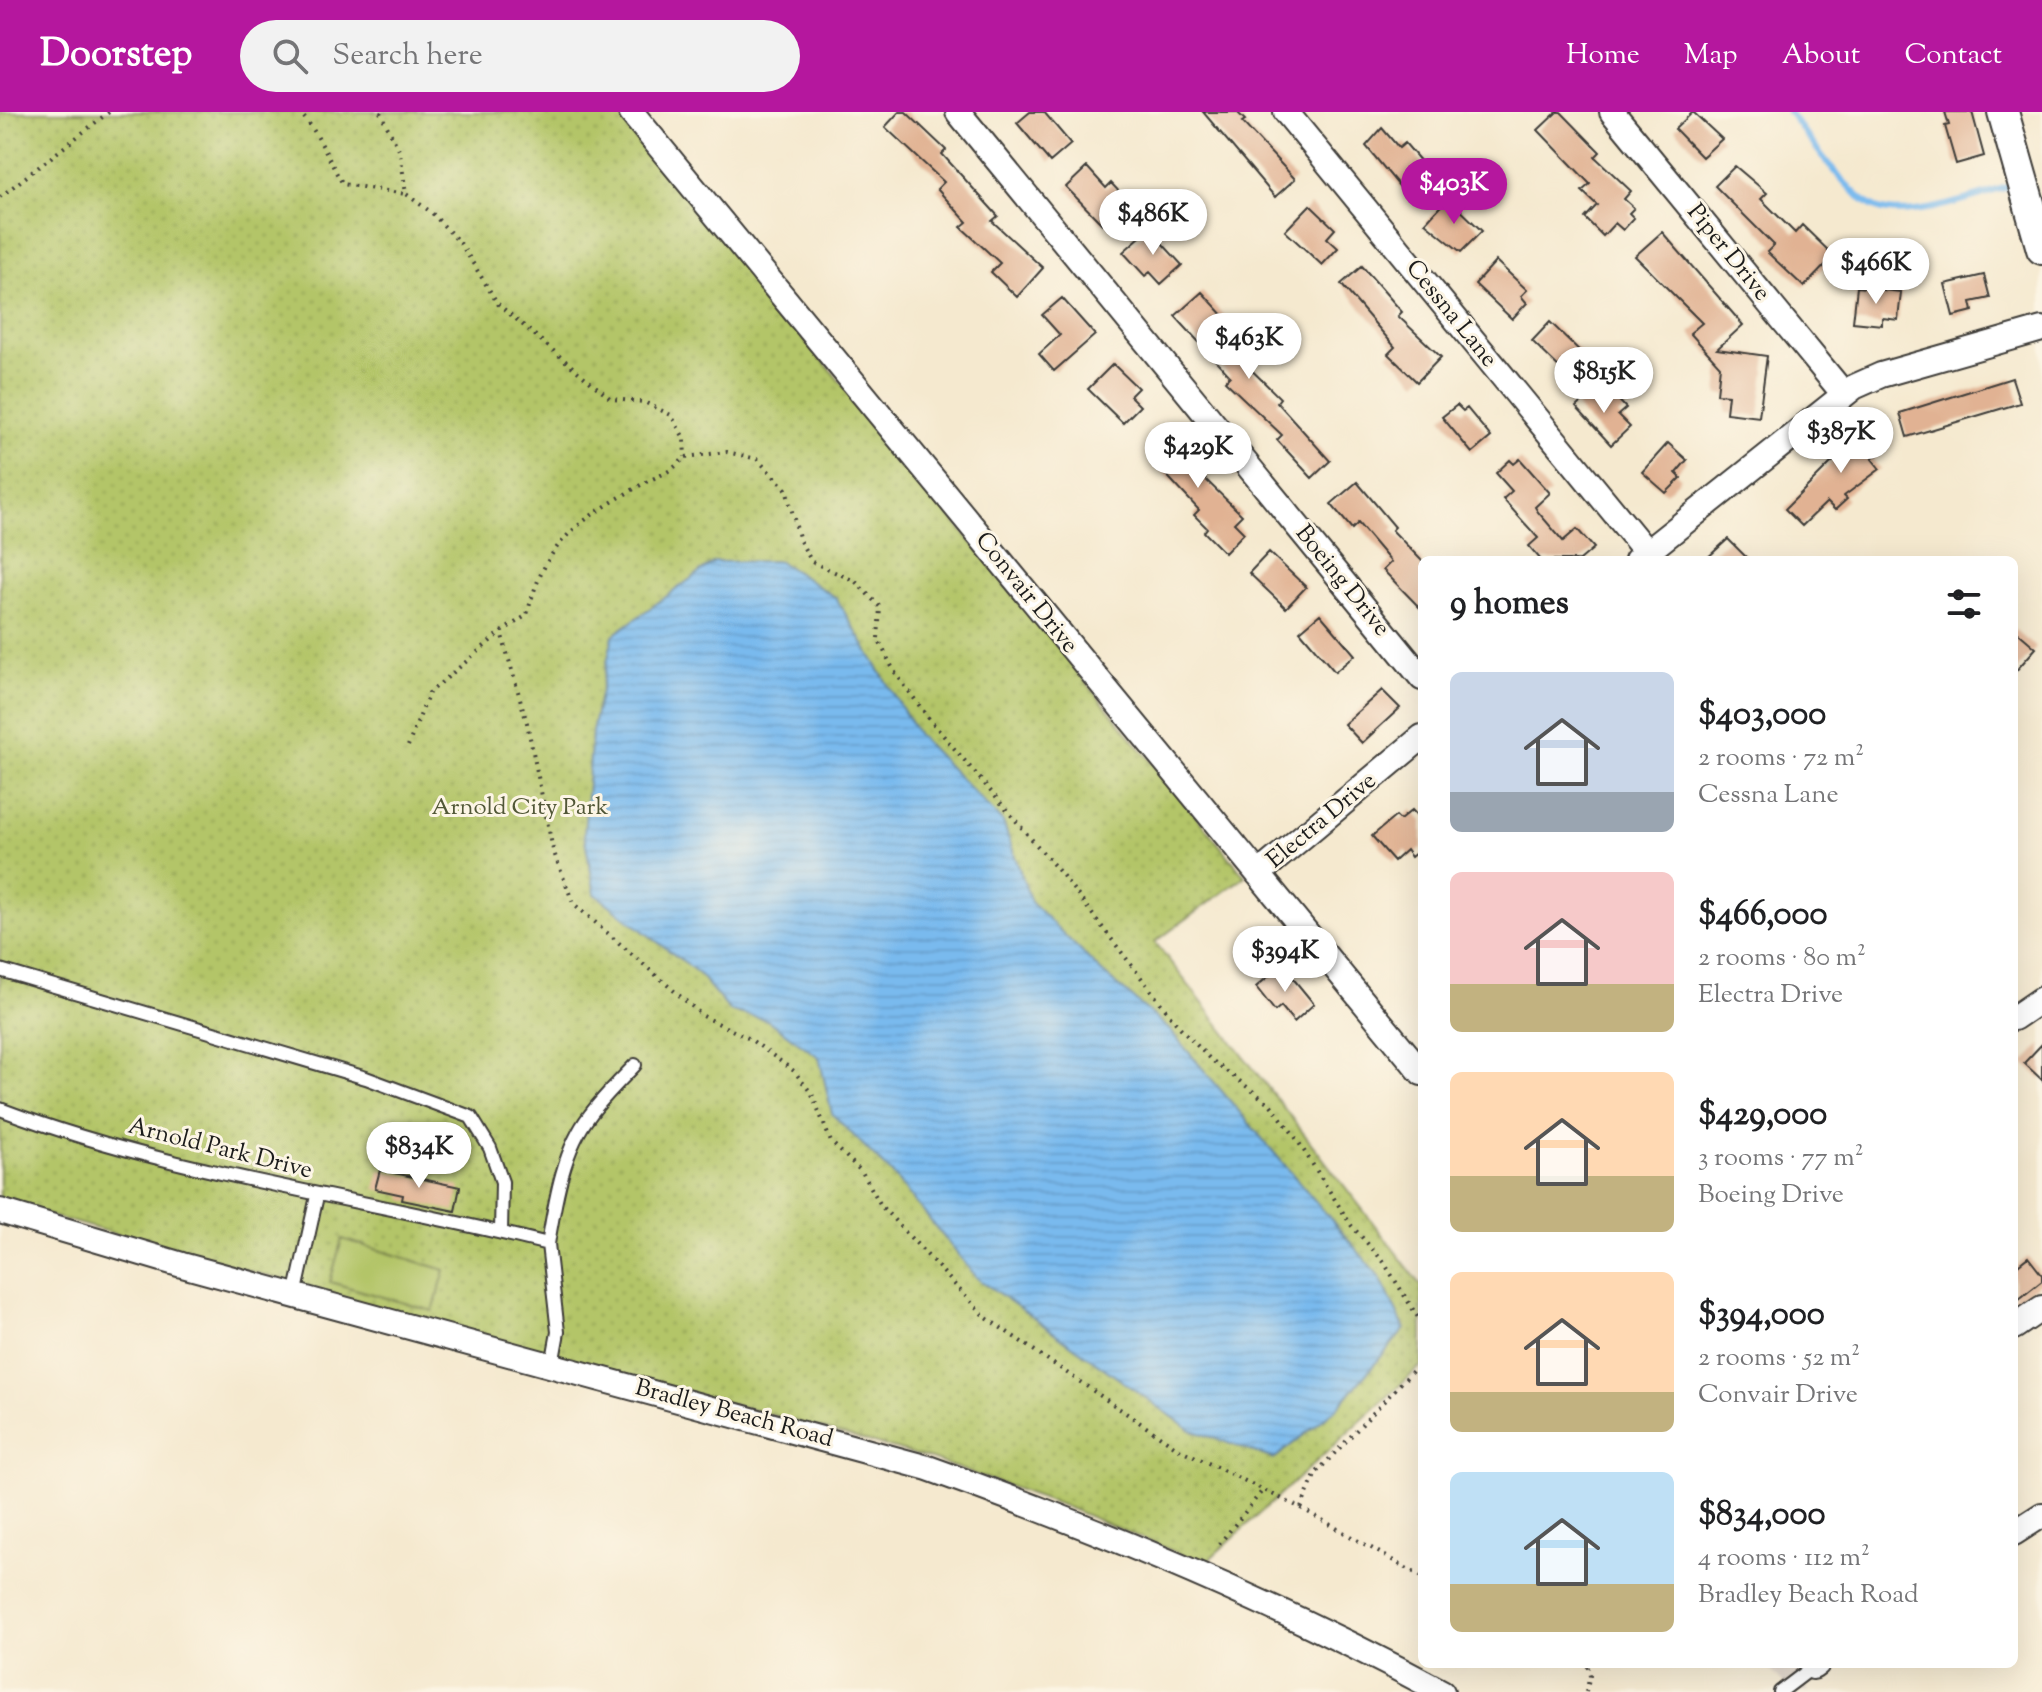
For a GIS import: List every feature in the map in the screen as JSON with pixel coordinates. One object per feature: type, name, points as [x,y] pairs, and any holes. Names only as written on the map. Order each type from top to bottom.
[{"type":"street","name":"Convair Drive","points":[[631,112],[1418,1068]]},
{"type":"street","name":"Boeing Drive","points":[[958,112],[1418,673]]},
{"type":"street","name":"Cessna Lane","points":[[1286,112],[1645,556]]},
{"type":"street","name":"Piper Drive","points":[[1612,112],[1843,393]]},
{"type":"street","points":[[2003,112],[2042,249]]},
{"type":"street","points":[[1647,556],[1843,393],[1881,375],[2042,329]]},
{"type":"street","name":"Electra Drive","points":[[1258,874],[1418,740]]},
{"type":"street","points":[[2018,1015],[2042,999]]},
{"type":"street","name":"Bradley Beach Road","points":[[0,1211],[295,1296],[928,1468],[1049,1511],[1200,1574],[1442,1692]]},
{"type":"street","points":[[2018,1324],[2042,1308]]},
{"type":"street","points":[[2018,1530],[2042,1515]]},
{"type":"lane","points":[[0,970],[366,1078],[471,1117],[490,1148],[502,1182],[501,1232]]},
{"type":"lane","points":[[552,1365],[558,1332],[548,1244],[556,1196],[588,1117],[635,1065]]},
{"type":"lane","name":"Arnold Park Drive","points":[[0,1109],[66,1134],[317,1196],[548,1244]]},
{"type":"lane","points":[[295,1296],[317,1196]]},
{"type":"lane","points":[[1780,1692],[1812,1668]]},
{"type":"path","points":[[0,197],[66,149],[109,112]]},
{"type":"path","points":[[298,112],[310,120],[323,153],[343,184],[406,194],[431,212],[461,244],[498,304],[611,399],[644,402],[671,415],[684,438],[685,457]]},
{"type":"path","points":[[380,112],[400,152],[406,194]]},
{"type":"path","points":[[408,746],[429,693],[501,632],[527,615],[537,575],[565,535],[604,506],[649,480],[670,474],[685,457],[727,452],[757,459],[786,489],[800,541],[812,562],[855,581],[880,607],[878,639],[894,671],[930,720],[1063,876],[1176,1023],[1209,1058],[1271,1105],[1351,1225],[1383,1261],[1418,1317]]},
{"type":"path","points":[[501,632],[527,723],[553,850],[573,903],[703,1016],[750,1039],[794,1071],[812,1094],[831,1142],[862,1172],[882,1207],[985,1317],[1177,1448],[1301,1508],[1418,1575]]},
{"type":"path","points":[[1301,1508],[1316,1473],[1418,1365]]},
{"type":"path","points":[[1219,1544],[1263,1490]]},
{"type":"path","points":[[1586,1692],[1590,1676],[1588,1668]]},
{"type":"shaded area","points":[[1768,1668],[1809,1668],[1802,1682],[1809,1692],[1792,1692]]},
{"type":"green space","name":"Arnold City Park","points":[[0,112],[619,112],[1245,876],[1155,942],[1418,1281],[1418,1369],[1204,1564],[1059,1504],[931,1459],[0,1202]]},
{"type":"green space","points":[[342,1239],[445,1270],[433,1311],[330,1282]]},
{"type":"water","points":[[779,561],[836,598],[918,735],[1003,822],[1031,902],[1102,972],[1169,1029],[1380,1277],[1405,1329],[1337,1408],[1274,1459],[1191,1430],[977,1278],[894,1176],[832,1114],[819,1057],[767,1020],[730,1011],[698,973],[595,894],[584,834],[592,731],[613,635],[714,562]]},
{"type":"building","points":[[899,112],[906,112],[946,150],[942,154],[998,216],[992,221],[1043,268],[1017,297],[991,272],[1000,263],[961,227],[967,222],[937,189],[944,182],[885,127]]},
{"type":"building","points":[[1030,112],[1044,112],[1071,144],[1050,162],[1017,123]]},
{"type":"building","points":[[1203,112],[1237,112],[1245,120],[1242,122],[1295,179],[1275,197]]},
{"type":"building","points":[[1557,112],[1561,112],[1600,152],[1595,157],[1631,191],[1624,199],[1634,208],[1629,213],[1634,218],[1623,230],[1615,223],[1603,236],[1585,218],[1597,205],[1582,191],[1590,184],[1538,130]]},
{"type":"building","points":[[1693,112],[1722,139],[1702,157],[1675,129]]},
{"type":"building","points":[[1945,112],[1972,112],[1984,156],[1956,164],[1945,126],[1949,125]]},
{"type":"building","points":[[1382,128],[1399,148],[1405,143],[1422,163],[1416,168],[1423,176],[1404,192],[1366,146]]},
{"type":"building","points":[[1735,166],[1767,193],[1761,199],[1795,233],[1802,225],[1834,256],[1804,287],[1767,252],[1774,245],[1715,186]]},
{"type":"building","points":[[1087,167],[1106,188],[1111,183],[1127,200],[1102,224],[1066,187]]},
{"type":"building","points":[[1448,198],[1482,231],[1461,252],[1425,223]]},
{"type":"building","points":[[1310,205],[1335,229],[1327,238],[1338,248],[1322,265],[1285,231]]},
{"type":"building","points":[[1149,229],[1182,265],[1161,284],[1150,272],[1145,276],[1123,252]]},
{"type":"building","points":[[1662,232],[1743,325],[1717,349],[1767,356],[1759,417],[1726,413],[1728,395],[1717,394],[1720,366],[1690,333],[1702,323],[1635,256]]},
{"type":"building","points":[[1496,261],[1527,290],[1521,296],[1527,303],[1512,319],[1475,284]]},
{"type":"building","points":[[1362,266],[1402,312],[1398,316],[1441,357],[1417,382],[1388,354],[1395,347],[1341,284]]},
{"type":"building","points":[[1984,275],[1990,298],[1971,302],[1973,311],[1953,316],[1945,284]]},
{"type":"building","points":[[1857,287],[1901,292],[1898,320],[1882,318],[1882,325],[1853,322]]},
{"type":"building","points":[[1202,292],[1238,331],[1225,344],[1280,398],[1277,402],[1330,461],[1312,478],[1277,440],[1282,435],[1225,381],[1230,376],[1175,316]]},
{"type":"building","points":[[1062,298],[1095,335],[1054,371],[1039,354],[1060,335],[1042,315]]},
{"type":"building","points":[[1550,322],[1585,356],[1567,375],[1532,341]]},
{"type":"building","points":[[1113,364],[1138,388],[1130,396],[1140,406],[1123,423],[1088,389]]},
{"type":"building","points":[[2012,378],[2020,403],[1907,437],[1900,413]]},
{"type":"building","points":[[1596,388],[1606,398],[1612,393],[1626,408],[1618,415],[1630,427],[1611,445],[1576,407]]},
{"type":"building","points":[[1457,405],[1463,411],[1467,408],[1491,437],[1472,453],[1442,417]]},
{"type":"building","points":[[1876,423],[1892,443],[1872,459],[1880,469],[1844,496],[1847,499],[1835,510],[1827,502],[1802,526],[1785,509],[1837,457],[1835,454]]},
{"type":"building","points":[[1166,426],[1207,471],[1202,476],[1242,515],[1234,523],[1244,533],[1225,553],[1204,532],[1207,528],[1194,515],[1199,510],[1160,468],[1165,464],[1147,444]]},
{"type":"building","points":[[1668,443],[1687,460],[1676,473],[1681,478],[1666,493],[1642,472]]},
{"type":"building","points":[[1520,459],[1550,493],[1535,507],[1563,541],[1577,529],[1594,548],[1585,556],[1538,556],[1529,546],[1538,538],[1503,499],[1512,491],[1496,473],[1510,460],[1514,464]]},
{"type":"building","points":[[1357,482],[1395,527],[1392,530],[1418,557],[1418,606],[1383,570],[1391,562],[1358,523],[1352,529],[1331,504]]},
{"type":"building","points":[[1728,539],[1745,556],[1709,556]]},
{"type":"building","points":[[1269,552],[1306,587],[1286,608],[1249,573]]},
{"type":"building","points":[[1320,614],[1355,655],[1335,672],[1300,631]]},
{"type":"building","points":[[2018,632],[2036,648],[2018,668]]},
{"type":"building","points":[[1382,690],[1400,708],[1362,743],[1344,724]]},
{"type":"building","points":[[1412,810],[1418,817],[1418,851],[1411,857],[1406,850],[1394,861],[1372,836],[1396,816],[1400,820]]},
{"type":"building","points":[[1282,965],[1314,1004],[1294,1022],[1281,1006],[1275,1011],[1256,987]]},
{"type":"building","points":[[2042,1044],[2042,1080],[2024,1063]]},
{"type":"building","points":[[380,1170],[460,1187],[455,1211],[402,1200],[403,1195],[375,1189]]},
{"type":"building","points":[[2028,1257],[2042,1275],[2042,1281],[2018,1300],[2018,1265]]},
{"type":"waterway","points":[[1789,112],[1842,179],[1876,208],[1908,212],[2015,185]]}]
